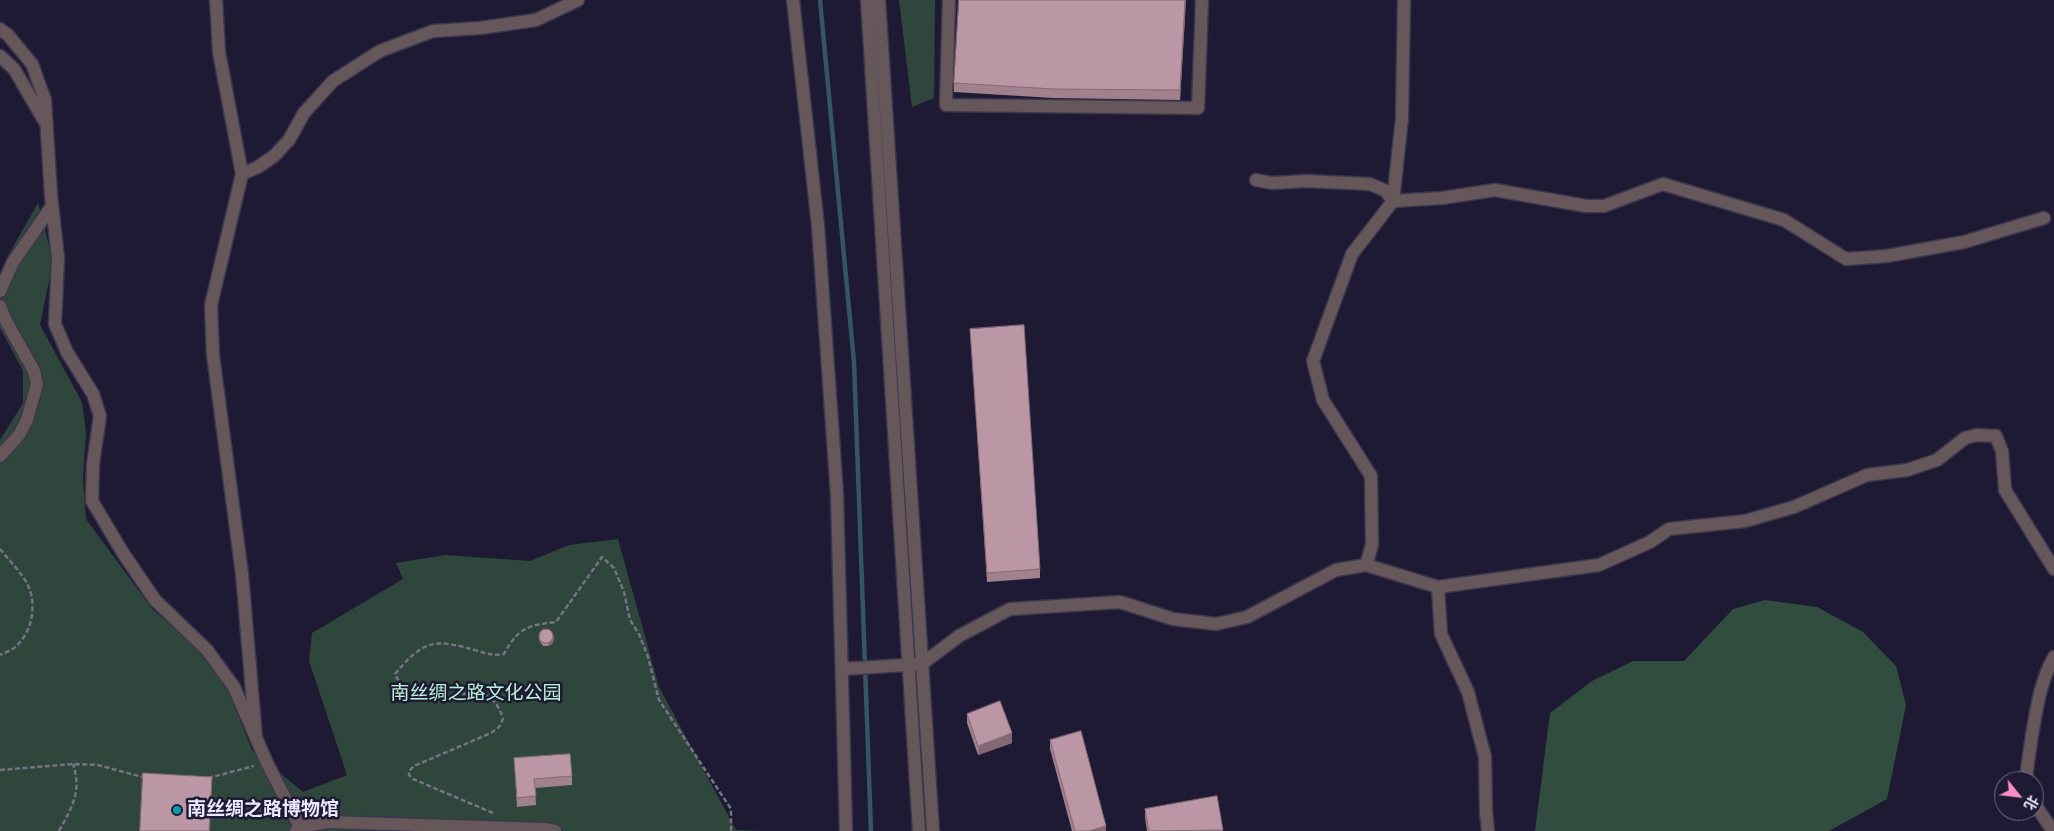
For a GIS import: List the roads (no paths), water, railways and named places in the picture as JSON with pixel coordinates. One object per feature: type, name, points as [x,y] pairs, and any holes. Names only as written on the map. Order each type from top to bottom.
[{"type":"street","points":[[216,0],[219,52],[242,174],[210,305],[213,355],[242,574],[256,738]]},
{"type":"street","points":[[242,174],[274,156],[289,140],[304,113],[333,81],[380,50],[433,30],[480,28],[536,20],[578,0]]},
{"type":"street","points":[[793,0],[818,236],[837,495],[846,831]]},
{"type":"street","points":[[867,0],[919,831]]},
{"type":"street","points":[[878,0],[933,831]]},
{"type":"street","points":[[949,0],[946,105],[1198,108],[1202,0]]},
{"type":"street","points":[[1366,565],[1372,545],[1371,476],[1323,400],[1313,361],[1352,254],[1393,201],[1402,118],[1404,0]]},
{"type":"street","points":[[0,29],[8,34],[32,64],[45,100],[52,206],[58,258],[54,324],[66,352],[93,394],[100,416],[93,464],[92,501],[123,553],[155,600],[207,650],[234,687],[298,829],[327,822],[545,829],[555,831]]},
{"type":"street","points":[[0,56],[14,69],[46,124]]},
{"type":"street","points":[[1256,180],[1272,183],[1306,181],[1370,184],[1386,191],[1393,201]]},
{"type":"street","points":[[1393,201],[1442,198],[1495,190],[1586,206],[1604,206],[1663,184],[1784,220],[1846,259],[1887,256],[1964,242],[2044,218]]},
{"type":"street","points":[[0,291],[13,262],[52,206]]},
{"type":"street","points":[[0,306],[6,321],[34,371],[37,384],[27,420],[19,435],[0,456]]},
{"type":"street","points":[[842,669],[922,664],[959,636],[1010,609],[1120,602],[1173,619],[1216,624],[1247,617],[1336,570],[1366,565],[1438,587],[1599,564],[1650,542],[1669,529],[1745,521],[1794,507],[1867,475],[1907,470],[1936,460],[1965,438],[1977,435],[1996,436],[2002,451],[2005,490],[2054,569]]},
{"type":"street","points":[[1438,587],[1440,634],[1468,692],[1485,757],[1488,831]]},
{"type":"street","points":[[2027,771],[2036,708],[2046,671],[2054,657]]},
{"type":"street","points":[[2044,818],[2053,831]]},
{"type":"waterway","points":[[820,0],[854,362],[871,831]]},
{"type":"place","name":"南丝绸之路博物馆","points":[[177,810]]},
{"type":"park label","name":"南丝绸之路文化公园","points":[[476,694]]}]
